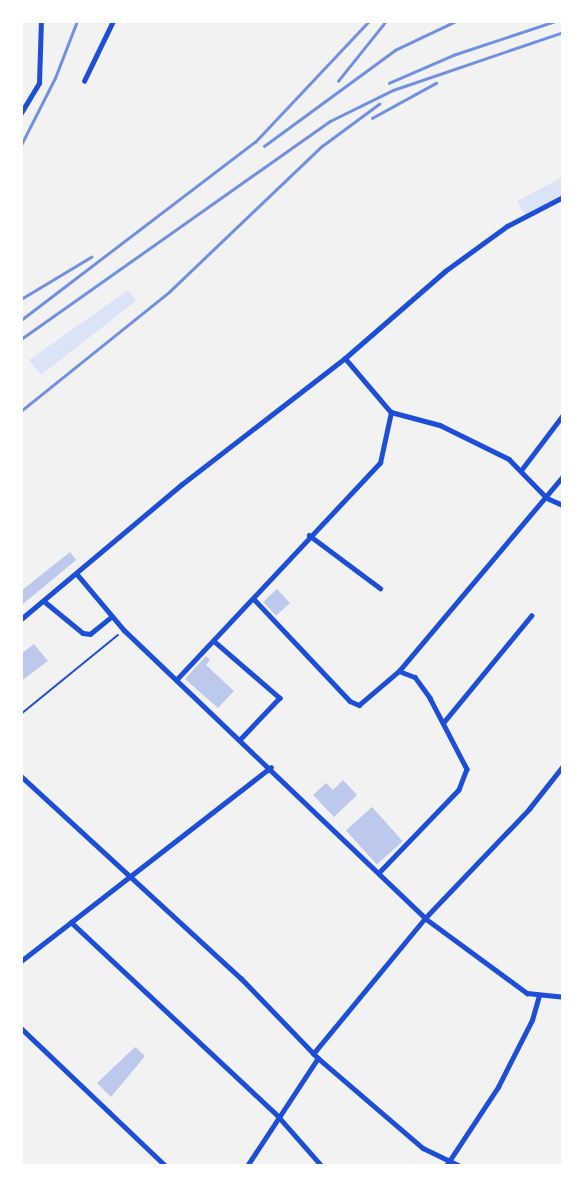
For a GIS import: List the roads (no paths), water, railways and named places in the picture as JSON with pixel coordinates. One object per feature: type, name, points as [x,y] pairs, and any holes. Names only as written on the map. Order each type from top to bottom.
[{"type":"street","points":[[21,114],[39,83],[41,21]]},
{"type":"street","points":[[84,81],[113,21]]},
{"type":"street","points":[[21,619],[182,484],[345,358],[445,271],[507,226],[563,197]]},
{"type":"street","points":[[345,358],[391,412],[450,429],[522,468],[547,498],[563,505]]},
{"type":"street","points":[[176,680],[383,458],[391,412]]},
{"type":"street","points":[[522,468],[563,415]]},
{"type":"street","points":[[254,599],[350,701],[359,705],[399,671],[563,476]]},
{"type":"street","points":[[309,535],[380,588]]},
{"type":"street","points":[[77,574],[124,630],[271,767],[425,918],[527,993],[563,997]]},
{"type":"street","points":[[44,601],[83,633],[90,634],[111,617]]},
{"type":"street","points":[[443,723],[531,616]]},
{"type":"street","points":[[214,641],[280,698],[241,739]]},
{"type":"street","points":[[379,873],[467,779],[467,769],[415,677],[399,671]]},
{"type":"street","points":[[247,1166],[316,1056],[425,918],[530,809],[563,766]]},
{"type":"street","points":[[21,961],[271,767]]},
{"type":"street","points":[[21,776],[241,978],[316,1056],[423,1147],[447,1164],[460,1166]]},
{"type":"street","points":[[71,922],[278,1116],[322,1166]]},
{"type":"street","points":[[447,1164],[498,1087],[532,1020],[539,996]]},
{"type":"street","points":[[21,1028],[166,1166]]},
{"type":"railway","points":[[21,145],[55,78],[77,21]]},
{"type":"railway","points":[[21,320],[255,142],[369,21]]},
{"type":"railway","points":[[338,81],[386,21]]},
{"type":"railway","points":[[264,146],[395,50],[456,21]]},
{"type":"railway","points":[[389,83],[453,55],[556,21]]},
{"type":"railway","points":[[21,339],[330,121],[393,90],[563,32]]},
{"type":"railway","points":[[372,118],[436,83]]},
{"type":"railway","points":[[21,411],[169,292],[322,146],[379,104]]},
{"type":"railway","points":[[21,299],[91,257]]}]
